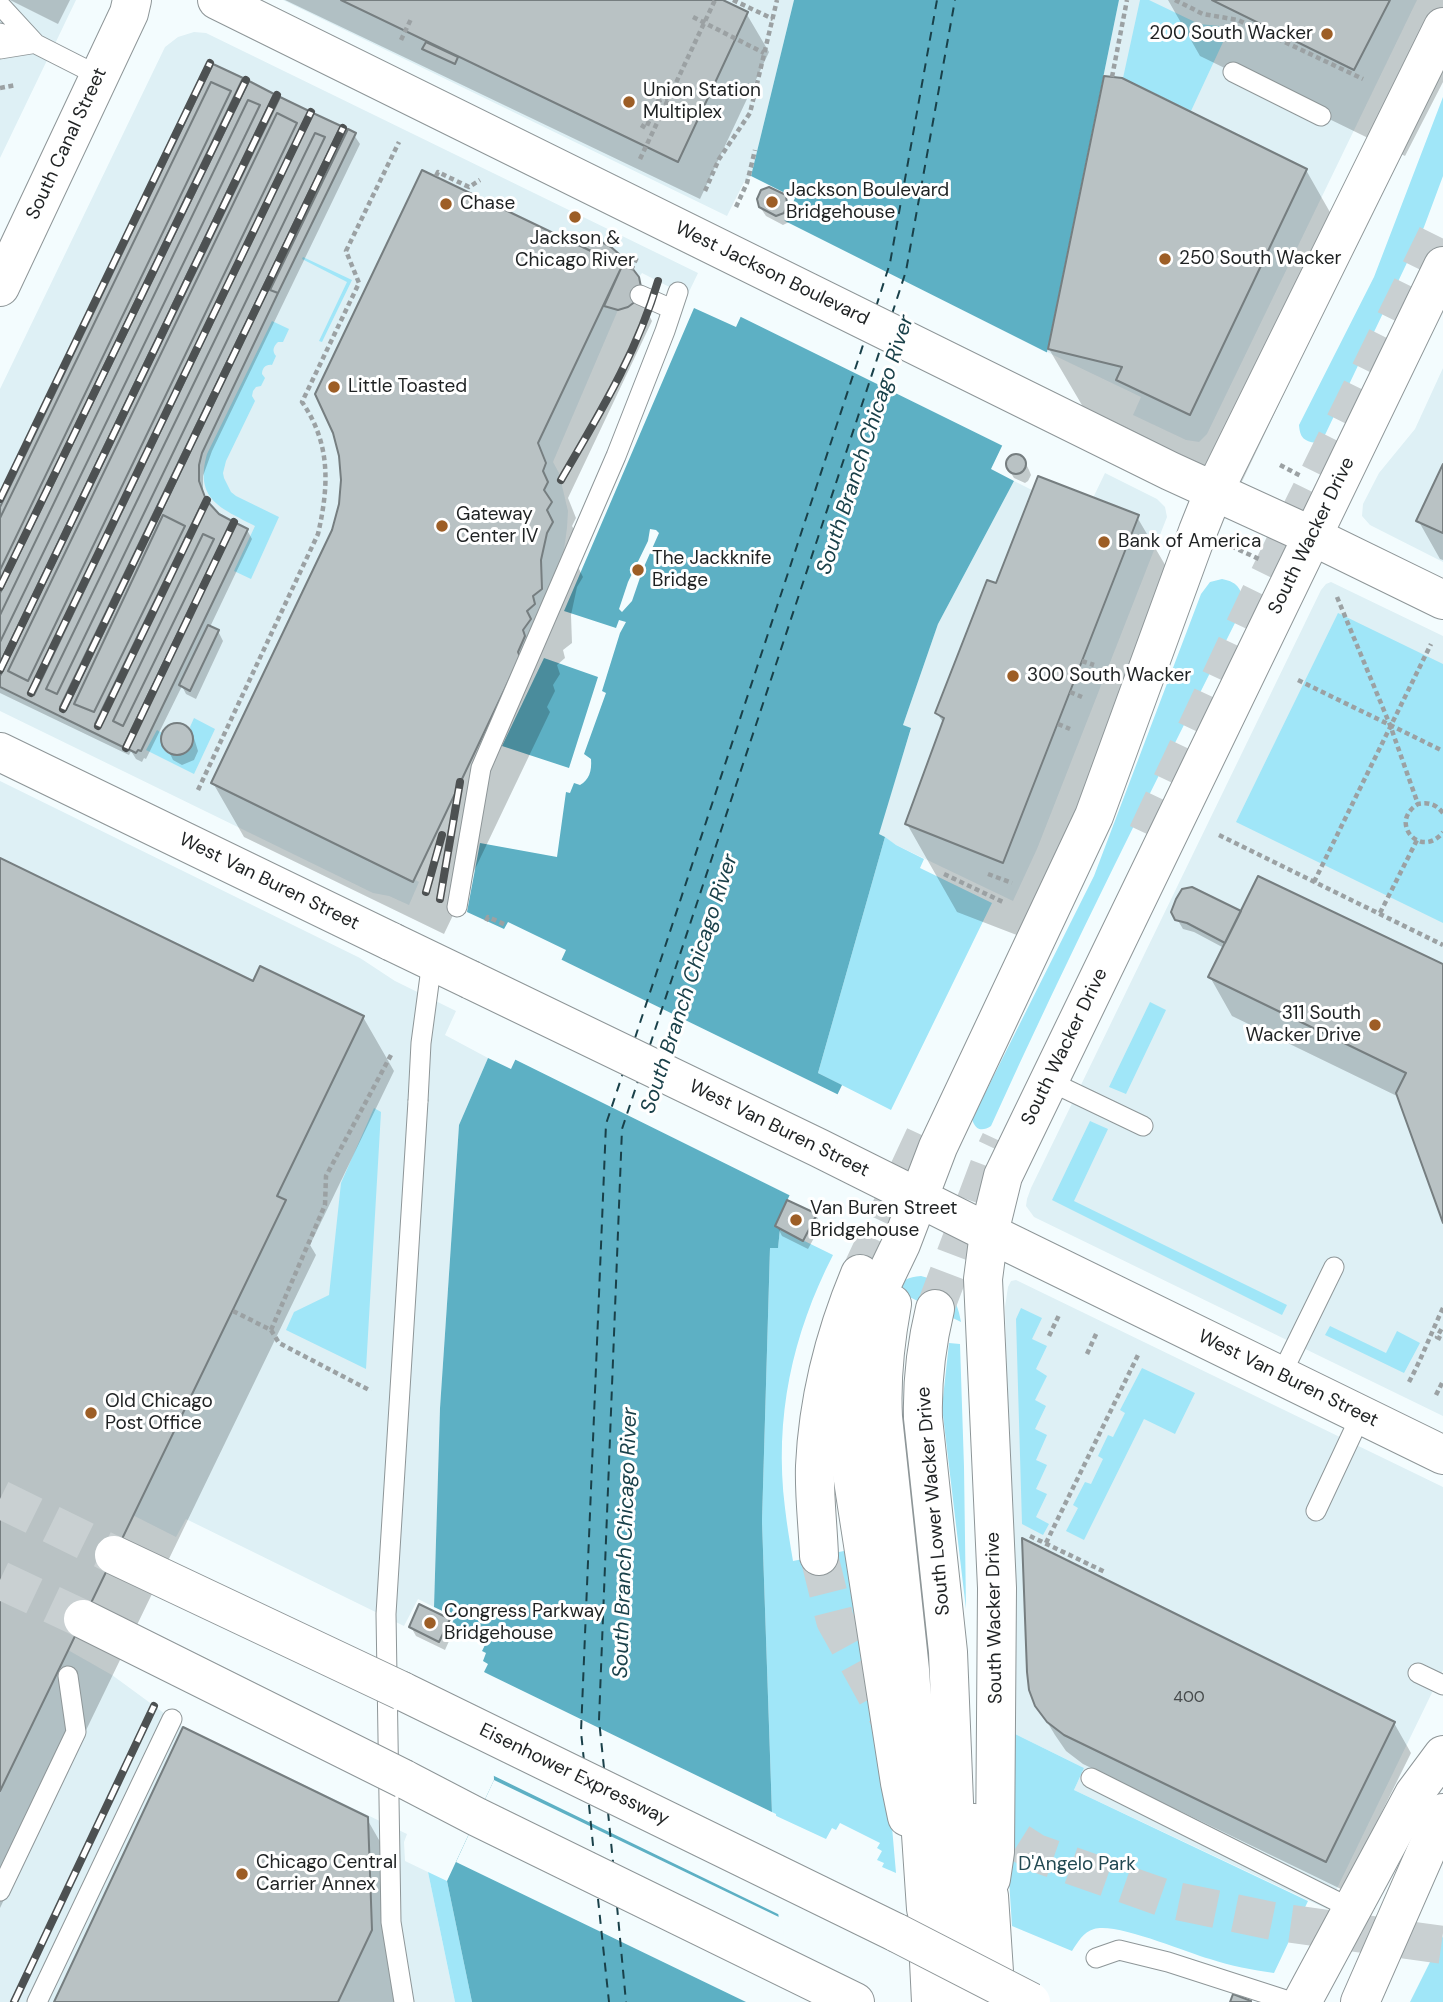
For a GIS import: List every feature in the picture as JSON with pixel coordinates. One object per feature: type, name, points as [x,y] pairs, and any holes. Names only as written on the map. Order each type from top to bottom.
[{"type":"main road","name":"South Canal Street","points":[[0,287],[129,13],[132,0]]},
{"type":"main road","name":"West Jackson Boulevard","points":[[217,0],[1035,404],[1443,600]]},
{"type":"main road","points":[[926,1909],[900,1783],[851,1467],[848,1395],[865,1319],[901,1244],[938,1147],[1094,816],[1214,491],[1443,27]]},
{"type":"main road","name":"South Wacker Drive","points":[[989,1896],[995,1852],[998,1636],[983,1279],[989,1233],[1003,1176],[1443,266]]},
{"type":"main road","name":"West Van Buren Street","points":[[0,752],[819,1148],[1443,1455]]},
{"type":"main road","points":[[819,1556],[815,1466],[828,1368],[846,1306],[878,1288]]},
{"type":"main road","points":[[878,1288],[885,1346],[883,1417],[910,1670],[931,2002]]},
{"type":"main road","name":"South Lower Wacker Drive","points":[[935,1309],[922,1382],[923,1418],[948,1652]]},
{"type":"main road","name":"Eisenhower Expressway","points":[[114,1555],[402,1691],[897,1933],[1021,2001]]},
{"type":"main road","points":[[83,1619],[477,1817],[855,2002]]},
{"type":"main road","points":[[948,1652],[964,1738],[978,1852],[1021,2001]]},
{"type":"main road","points":[[948,1652],[964,2002]]},
{"type":"main road","points":[[1302,2002],[1414,1794],[1443,1755]]},
{"type":"main road","points":[[1360,2002],[1443,1813]]},
{"type":"lane","points":[[0,5],[36,44]]},
{"type":"lane","points":[[0,33],[36,44],[100,76]]},
{"type":"lane","points":[[0,49],[36,44]]},
{"type":"lane","points":[[1233,72],[1321,116]]},
{"type":"lane","points":[[457,907],[481,768],[616,456],[675,300],[640,295]]},
{"type":"lane","points":[[404,2002],[391,1922],[386,1614],[421,1043],[432,961]]},
{"type":"lane","points":[[1049,1081],[1143,1126]]},
{"type":"lane","points":[[1281,1375],[1334,1267]]},
{"type":"lane","points":[[1316,1511],[1362,1415]]},
{"type":"lane","points":[[1418,1673],[1443,1685]]},
{"type":"lane","points":[[0,1891],[76,1732],[68,1676]]},
{"type":"lane","points":[[37,2002],[172,1719]]},
{"type":"lane","points":[[1091,1779],[1352,1909]]},
{"type":"lane","points":[[1096,1958],[1119,1950],[1168,1962],[1292,2002]]},
{"type":"path","points":[[640,159],[715,0]]},
{"type":"path","points":[[733,0],[773,19]]},
{"type":"path","points":[[705,191],[719,159],[750,113],[777,0]]},
{"type":"path","points":[[1112,77],[1127,0]]},
{"type":"path","points":[[1175,0],[1203,13],[1238,20],[1363,79]]},
{"type":"path","points":[[693,17],[764,53]]},
{"type":"path","points":[[401,40],[411,19]]},
{"type":"path","points":[[0,88],[16,85]]},
{"type":"path","points":[[648,141],[644,126],[658,102],[670,97]]},
{"type":"path","points":[[198,790],[318,534],[326,500],[326,467],[321,440],[312,417],[302,402],[359,283],[346,251],[399,142]]},
{"type":"path","points":[[736,207],[747,183],[755,150]]},
{"type":"path","points":[[436,176],[438,172],[469,187],[480,180]]},
{"type":"path","points":[[1280,465],[1304,477]]},
{"type":"path","points":[[1221,541],[1266,563]]},
{"type":"path","points":[[1337,597],[1419,803]]},
{"type":"path","points":[[1314,882],[1431,644]]},
{"type":"path","points":[[1082,660],[1094,665]]},
{"type":"path","points":[[1298,680],[1443,751]]},
{"type":"path","points":[[1070,692],[1082,696]]},
{"type":"path","points":[[1058,723],[1070,729]]},
{"type":"path","points":[[1443,813],[1432,803],[1419,803],[1409,812],[1406,825],[1417,840],[1430,842],[1443,832]]},
{"type":"path","points":[[1219,835],[1443,945]]},
{"type":"path","points":[[1380,913],[1417,840]]},
{"type":"path","points":[[944,874],[1003,902]]},
{"type":"path","points":[[988,874],[1012,883]]},
{"type":"path","points":[[486,921],[488,917],[506,925]]},
{"type":"path","points":[[271,1330],[325,1205],[326,1176],[394,1050]]},
{"type":"path","points":[[388,1062],[394,1072]]},
{"type":"path","points":[[1409,1382],[1443,1308]]},
{"type":"path","points":[[233,1311],[271,1330],[279,1343],[376,1393]]},
{"type":"path","points":[[1049,1336],[1060,1313]]},
{"type":"path","points":[[1441,1339],[1437,1337],[1443,1326]]},
{"type":"path","points":[[1087,1354],[1097,1332]]},
{"type":"path","points":[[1046,1544],[1139,1353]]},
{"type":"path","points":[[1436,1395],[1443,1381]]},
{"type":"path","points":[[1021,1531],[1105,1572]]},
{"type":"shaded area","points":[[0,0],[76,0],[0,158]]},
{"type":"shaded area","points":[[283,0],[794,0],[751,176],[744,182],[727,216]]},
{"type":"shaded area","points":[[1119,0],[1417,0],[1207,434],[1199,442],[1186,440],[1133,415],[1141,397],[1047,352]]},
{"type":"shaded area","points":[[194,32],[206,33],[698,273],[687,296],[642,273],[636,301],[618,310],[553,462],[559,473],[568,511],[564,550],[520,657],[414,879],[419,882],[409,905],[389,896],[373,893],[0,711],[0,389],[165,47],[178,37]]},
{"type":"shaded area","points":[[1443,368],[1443,562],[1370,525],[1362,516],[1363,504],[1379,473],[1415,429]]},
{"type":"shaded area","name":"300 South Wacker","points":[[1105,473],[1157,499],[1165,507],[1167,517],[1037,849],[1013,901],[878,834],[911,729],[903,725],[938,624],[1014,481],[1032,490],[1038,476],[1093,498]]},
{"type":"shaded area","points":[[1331,582],[1443,636],[1443,1416],[1034,1217],[1026,1206],[1031,1188],[1321,590]]},
{"type":"shaded area","points":[[0,781],[360,958],[395,981],[456,1011],[445,1035],[488,1058],[459,1125],[440,1408],[434,1607],[418,1599],[404,1626],[186,1519],[176,1537],[0,1448]]},
{"type":"shaded area","points":[[1016,1280],[1443,1487],[1443,1670],[1327,1909],[1074,1790],[1084,1768],[1013,1733],[1005,1307],[1008,1287],[1011,1281]]},
{"type":"shaded area","points":[[0,1618],[68,1650],[112,1675],[183,1727],[407,1834],[404,1842],[405,1861],[428,1872],[455,2002],[0,2002]]},
{"type":"green space","points":[[1140,0],[1149,0],[1199,24],[1230,27],[1191,111],[1123,78]]},
{"type":"green space","points":[[1443,97],[1443,176],[1424,227],[1324,437],[1316,443],[1308,441],[1300,433],[1299,425],[1374,277]]},
{"type":"green space","points":[[303,257],[352,280],[322,342],[319,341],[347,282],[302,259]]},
{"type":"green space","points":[[272,321],[289,329],[283,342],[278,342],[274,347],[276,356],[272,365],[263,370],[265,378],[261,386],[253,391],[255,401],[226,461],[223,473],[231,492],[236,496],[279,517],[251,579],[234,571],[255,526],[231,514],[213,500],[204,482],[204,470],[207,454]]},
{"type":"green space","points":[[1222,579],[1239,588],[1243,607],[1083,930],[991,1126],[979,1129],[972,1119],[1094,876],[1201,594],[1210,582]]},
{"type":"green space","points":[[1338,613],[1443,664],[1443,923],[1236,822]]},
{"type":"green space","points":[[194,718],[215,729],[194,774],[146,750],[157,730],[162,733],[160,737],[165,751],[175,756],[189,751],[194,741],[190,727]]},
{"type":"green space","points":[[885,837],[924,859],[920,868],[992,903],[891,1110],[818,1073]]},
{"type":"green space","points":[[1150,1002],[1166,1010],[1126,1094],[1109,1087]]},
{"type":"green space","points":[[374,1108],[381,1112],[366,1369],[286,1330],[294,1312],[329,1295],[341,1183]]},
{"type":"green space","points":[[1090,1121],[1108,1129],[1074,1201],[1287,1305],[1282,1315],[1052,1200]]},
{"type":"green space","points":[[780,1229],[833,1255],[807,1316],[790,1378],[782,1442],[785,1508],[793,1561],[849,1550],[890,1804],[896,1873],[882,1867],[884,1863],[877,1860],[882,1851],[877,1848],[880,1843],[840,1823],[836,1830],[832,1828],[826,1839],[772,1814],[762,1521],[770,1248],[778,1247]]},
{"type":"green space","points":[[921,1276],[937,1282],[949,1292],[957,1305],[961,1322],[895,1290],[906,1280]]},
{"type":"green space","points":[[1021,1308],[1042,1318],[1032,1339],[1047,1346],[1036,1369],[1047,1376],[1035,1400],[1046,1406],[1035,1429],[1047,1435],[1036,1460],[1047,1465],[1036,1489],[1047,1494],[1036,1517],[1049,1524],[1043,1535],[1022,1524],[1016,1319]]},
{"type":"green space","points":[[1330,1326],[1386,1353],[1397,1331],[1420,1343],[1404,1373],[1325,1335]]},
{"type":"green space","points":[[949,1343],[960,1344],[966,1609],[942,1407]]},
{"type":"green space","points":[[1142,1368],[1195,1393],[1175,1434],[1144,1419],[1084,1540],[1066,1531],[1078,1508],[1073,1505],[1085,1482],[1091,1484],[1103,1459],[1098,1456],[1108,1435],[1113,1437],[1125,1413],[1120,1410]]},
{"type":"green space","name":"D'Angelo Park","points":[[1013,1733],[1084,1768],[1074,1790],[1308,1901],[1274,1973],[1226,1964],[1118,1930],[1090,1930],[1072,1951],[1012,1926],[1009,1880]]},
{"type":"green space","points":[[428,1872],[447,1881],[472,2002],[455,2002]]},
{"type":"green space","points":[[1443,1936],[1443,2002],[1410,2002]]},
{"type":"water","name":"South Branch Chicago River","points":[[794,0],[1119,0],[1047,352],[991,469],[1014,481],[938,624],[903,725],[911,728],[879,834],[885,837],[818,1073],[842,1085],[775,1226],[780,1229],[778,1248],[770,1248],[762,1521],[772,1814],[784,2002],[472,2002],[447,1881],[494,1780],[490,1675],[484,1672],[488,1664],[483,1661],[486,1653],[482,1651],[485,1645],[450,1627],[455,1617],[434,1607],[440,1408],[459,1125],[488,1058],[511,1069],[566,950],[508,922],[504,929],[467,912],[480,843],[557,857],[566,792],[570,793],[574,783],[580,785],[589,775],[591,759],[584,754],[606,693],[602,691],[626,622],[619,620],[616,628],[564,611],[694,308],[736,327],[795,198],[751,176]],"holes":[[[650,529],[659,533],[632,601],[622,612],[619,609],[628,582],[648,541]]]},
{"type":"water","points":[[544,658],[598,677],[569,768],[502,746]]},
{"type":"pier","points":[[781,219],[1050,354],[1005,447],[737,315]]},
{"type":"pier","points":[[558,958],[841,1096],[793,1197],[512,1058]]},
{"type":"pier","points":[[490,1675],[776,1814],[782,1916],[490,1774],[487,1682]]},
{"type":"pier","points":[[494,1780],[783,1919],[788,2002],[746,2002],[456,1862]]},
{"type":"building","name":"Union Station Multiplex","points":[[341,0],[723,0],[748,12],[678,162]]},
{"type":"building","name":"200 South Wacker","points":[[1212,0],[1390,0],[1354,70]]},
{"type":"building","points":[[426,42],[458,57],[455,64],[422,49]]},
{"type":"building","points":[[213,64],[243,78],[0,582],[0,570],[231,91],[211,82],[0,518],[0,507]]},
{"type":"building","name":"250 South Wacker","points":[[1104,76],[1122,78],[1307,169],[1190,415],[1116,380],[1122,367],[1048,349]]},
{"type":"building","points":[[249,81],[274,94],[0,663],[0,642],[260,105],[248,100],[0,615],[0,593]]},
{"type":"building","points":[[211,82],[231,91],[0,570],[0,518]]},
{"type":"building","points":[[280,97],[309,111],[29,692],[34,695],[313,113],[341,126],[60,707],[66,710],[345,129],[348,129],[270,290],[278,293],[202,453],[199,481],[205,497],[95,724],[100,727],[208,502],[219,514],[232,521],[123,747],[0,687],[0,676]],"holes":[[[277,113],[297,123],[28,681],[8,671]],[[315,133],[325,137],[57,694],[46,689]],[[163,515],[185,526],[94,712],[74,704]],[[203,534],[214,539],[123,726],[113,721]]]},
{"type":"building","points":[[248,100],[260,105],[0,642],[0,615]]},
{"type":"building","points":[[277,113],[297,123],[28,681],[8,671]]},
{"type":"building","points":[[348,129],[356,133],[278,293],[270,290]]},
{"type":"building","points":[[315,133],[325,137],[57,694],[46,689]]},
{"type":"building","name":"Gateway Center IV","points":[[422,170],[622,266],[538,443],[546,463],[543,471],[548,482],[544,490],[552,502],[547,510],[553,522],[547,533],[541,560],[542,589],[533,596],[535,604],[527,611],[531,619],[523,630],[525,636],[518,652],[520,657],[413,882],[211,783],[332,530],[339,504],[339,456],[333,433],[315,394]]},
{"type":"building","name":"Jackson Boulevard Bridgehouse","points":[[769,187],[786,195],[784,213],[776,216],[759,207],[757,199],[761,190]]},
{"type":"building","points":[[556,234],[594,238],[611,247],[639,277],[641,287],[636,301],[618,310],[604,306],[622,266]]},
{"type":"building","points":[[1016,454],[1023,457],[1026,464],[1023,471],[1016,474],[1009,471],[1006,464],[1009,457]]},
{"type":"building","points":[[1443,464],[1443,533],[1416,521]]},
{"type":"building","name":"300 South Wacker","points":[[1038,476],[1139,515],[1003,863],[905,824],[944,718],[935,713],[987,580],[996,583]]},
{"type":"building","points":[[163,515],[185,526],[94,712],[74,704]]},
{"type":"building","points":[[236,523],[248,529],[141,751],[136,753],[128,749]]},
{"type":"building","points":[[203,534],[214,539],[123,726],[113,721]]},
{"type":"building","points":[[208,625],[219,630],[190,691],[179,685]]},
{"type":"building","points":[[177,723],[188,728],[193,739],[188,750],[177,755],[166,750],[161,739],[166,728]]},
{"type":"building","name":"Old Chicago Post Office","points":[[0,858],[253,981],[260,966],[364,1016],[277,1196],[286,1200],[0,1791]]},
{"type":"building","name":"311 South Wacker Drive","points":[[1258,876],[1443,964],[1443,1223],[1396,1093],[1406,1073],[1208,977]]},
{"type":"building","points":[[1192,887],[1241,911],[1225,943],[1187,923],[1175,920],[1171,912],[1176,899],[1182,889]]},
{"type":"building","name":"Van Buren Street Bridgehouse","points":[[787,1200],[817,1214],[803,1241],[775,1226]]},
{"type":"building","points":[[1022,1538],[1395,1722],[1326,1862],[1064,1735],[1047,1722],[1035,1706],[1029,1690]]},
{"type":"building","name":"Congress Parkway Bridgehouse","points":[[419,1604],[450,1619],[439,1642],[409,1627]]},
{"type":"building","name":"Chicago Central Carrier Annex","points":[[183,1727],[368,1817],[372,1930],[338,2002],[54,2002]]},
{"type":"building","points":[[1233,1994],[1251,2001],[1251,2002],[1230,2002]]},
{"type":"ferry route","points":[[876,307],[890,263],[937,0]]},
{"type":"ferry route","points":[[892,314],[906,271],[955,0]]},
{"type":"ferry route","points":[[635,1038],[864,342]]},
{"type":"ferry route","points":[[650,1045],[880,350]]},
{"type":"ferry route","points":[[584,1761],[581,1732],[606,1124],[623,1073]]},
{"type":"ferry route","points":[[604,1768],[599,1720],[622,1129],[638,1081]]},
{"type":"ferry route","points":[[589,1805],[594,1855]]},
{"type":"ferry route","points":[[608,1812],[613,1862]]},
{"type":"ferry route","points":[[598,1899],[609,2002]]},
{"type":"ferry route","points":[[617,1906],[626,2002]]},
{"type":"tunnel","points":[[1147,834],[1259,596],[1443,223]]},
{"type":"tunnel","points":[[860,1274],[932,1120]]},
{"type":"tunnel","points":[[935,1309],[1000,1141]]},
{"type":"tunnel","points":[[0,1499],[114,1555]]},
{"type":"tunnel","points":[[819,1556],[835,1620],[890,1720]]},
{"type":"tunnel","points":[[0,1580],[83,1619]]},
{"type":"tunnel","points":[[971,1812],[1036,1853],[1167,1899],[1278,1922],[1443,1945]]},
{"type":"railway","points":[[0,499],[210,63]]},
{"type":"railway","points":[[0,587],[246,80]]},
{"type":"railway","points":[[0,670],[277,95]]},
{"type":"railway","points":[[31,693],[311,112]]},
{"type":"railway","points":[[63,709],[343,128]]},
{"type":"railway","points":[[561,480],[628,359],[658,281]]},
{"type":"railway","points":[[98,726],[207,500]]},
{"type":"railway","points":[[126,748],[234,522]]},
{"type":"railway","points":[[440,899],[460,782]]},
{"type":"railway","points":[[426,892],[442,835]]},
{"type":"railway","points":[[14,2002],[154,1706]]},
{"type":"place","name":"200 South Wacker","points":[[1327,34]]},
{"type":"place","name":"Union Station Multiplex","points":[[629,102]]},
{"type":"place","name":"Jackson Boulevard Bridgehouse","points":[[772,202]]},
{"type":"place","name":"Chase","points":[[446,204]]},
{"type":"place","name":"Jackson & Chicago River","points":[[575,217]]},
{"type":"place","name":"250 South Wacker","points":[[1165,259]]},
{"type":"place","name":"Little Toasted","points":[[334,387]]},
{"type":"place","name":"Gateway Center IV","points":[[442,526]]},
{"type":"place","name":"Bank of America","points":[[1104,542]]},
{"type":"place","name":"The Jackknife Bridge","points":[[638,570]]},
{"type":"place","name":"300 South Wacker","points":[[1013,676]]},
{"type":"place","name":"311 South Wacker Drive","points":[[1375,1025]]},
{"type":"place","name":"Van Buren Street Bridgehouse","points":[[796,1220]]},
{"type":"place","name":"Old Chicago Post Office","points":[[91,1413]]},
{"type":"place","name":"Congress Parkway Bridgehouse","points":[[430,1623]]},
{"type":"place","name":"Chicago Central Carrier Annex","points":[[242,1874]]}]
